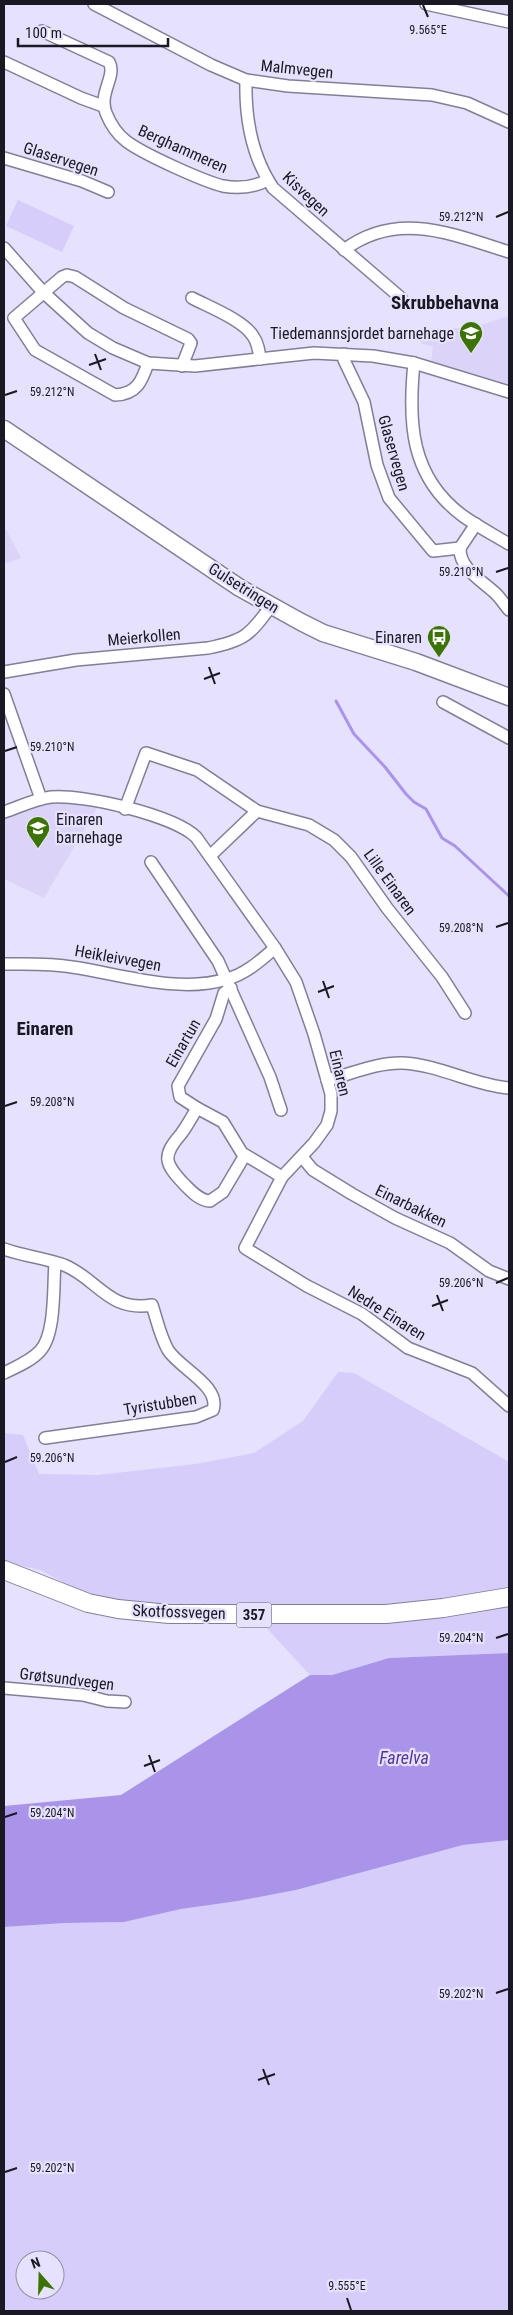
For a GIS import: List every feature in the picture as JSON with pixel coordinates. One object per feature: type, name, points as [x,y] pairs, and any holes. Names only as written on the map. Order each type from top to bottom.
[{"type":"main road","name":"Skotfossvegen","points":[[4,1570],[88,1603],[118,1609],[169,1614],[386,1614],[443,1608],[509,1597]]},
{"type":"street","name":"Malmvegen","points":[[94,4],[246,80],[296,86],[432,95],[467,103],[509,122]]},
{"type":"street","points":[[426,4],[509,22]]},
{"type":"street","points":[[4,62],[81,98],[104,106],[106,87],[112,72],[109,62],[42,31]]},
{"type":"street","name":"Kisvegen","points":[[246,80],[247,116],[250,136],[268,180],[284,198],[401,298]]},
{"type":"street","name":"Berghammeren","points":[[104,106],[114,129],[126,141],[192,174],[223,186],[238,188],[250,187],[268,180]]},
{"type":"street","name":"Glaservegen","points":[[4,158],[82,181],[108,192]]},
{"type":"street","points":[[344,250],[366,236],[398,228],[437,231],[509,252]]},
{"type":"street","points":[[4,248],[43,292],[88,333],[113,348],[148,363],[182,366],[221,364],[314,353],[344,354],[414,363],[509,392]]},
{"type":"street","points":[[148,363],[139,386],[132,391],[116,395],[35,350],[14,318],[62,277],[67,275],[75,277],[124,308],[188,339],[191,343],[190,348],[182,366]]},
{"type":"street","points":[[192,298],[227,316],[251,333],[258,348],[260,359]]},
{"type":"street","name":"Glaservegen","points":[[344,354],[344,360],[364,402],[377,465],[389,498],[433,551],[460,548]]},
{"type":"street","name":"Glaservegen","points":[[414,363],[412,431],[419,460],[444,499],[464,517],[509,544]]},
{"type":"street","name":"Gulsetringen","points":[[4,429],[270,606],[323,633],[416,662],[509,697]]},
{"type":"street","points":[[476,524],[460,548],[460,554],[471,573],[493,591],[509,610]]},
{"type":"street","name":"Meierkollen","points":[[4,672],[76,660],[222,645],[242,639],[270,606]]},
{"type":"street","points":[[4,694],[42,799]]},
{"type":"street","points":[[443,702],[509,738]]},
{"type":"street","name":"Lille Einaren","points":[[124,809],[146,753],[197,770],[257,811],[309,825],[344,848],[387,908],[442,977],[465,1013]]},
{"type":"street","name":"Einaren","points":[[4,812],[42,799],[78,798],[178,824],[192,833],[211,855],[290,971],[302,996],[327,1080],[332,1103],[330,1118],[321,1134],[282,1177],[245,1248]]},
{"type":"street","points":[[211,855],[257,811]]},
{"type":"street","points":[[152,862],[218,961],[270,1077],[282,1110]]},
{"type":"street","points":[[229,984],[274,948]]},
{"type":"street","name":"Heikleivvegen","points":[[4,964],[60,965],[166,983],[229,984]]},
{"type":"street","name":"Einartun","points":[[229,984],[216,1018],[178,1086],[180,1097],[223,1122],[234,1144],[245,1155],[282,1177]]},
{"type":"street","points":[[327,1080],[373,1068],[402,1063],[509,1088]]},
{"type":"street","points":[[197,1108],[181,1134],[171,1145],[167,1156],[170,1167],[190,1191],[205,1201],[218,1197],[245,1155]]},
{"type":"street","name":"Einarbakken","points":[[302,1157],[313,1170],[352,1194],[395,1218],[450,1243],[489,1271],[509,1279]]},
{"type":"street","name":"Nedre Einaren","points":[[245,1248],[307,1286],[362,1314],[408,1348],[472,1373],[509,1406]]},
{"type":"street","points":[[4,1249],[55,1262],[50,1330],[46,1343],[28,1361],[4,1373]]},
{"type":"street","name":"Tyristubben","points":[[45,1438],[196,1417],[213,1410],[214,1400],[206,1386],[175,1360],[165,1344],[152,1305],[137,1306],[117,1302],[71,1268],[55,1262]]},
{"type":"street","name":"Grøtsundvegen","points":[[4,1688],[84,1695],[107,1701],[126,1702]]},
{"type":"shaded area","points":[[18,200],[74,226],[62,252],[6,226]]},
{"type":"shaded area","name":"Tiedemannsjordet barnehage","points":[[509,316],[509,386],[431,362],[433,346],[421,344],[423,328],[472,328]]},
{"type":"shaded area","points":[[4,525],[21,558],[4,564]]},
{"type":"shaded area","name":"Einaren barnehage","points":[[47,803],[73,803],[97,808],[44,898],[4,879],[4,819]]},
{"type":"shaded area","points":[[338,1372],[354,1373],[509,1462],[509,1653],[389,1658],[332,1675],[310,1675],[249,1609],[206,1608],[112,1600],[74,1588],[40,1570],[4,1562],[4,1433],[23,1435],[39,1474],[98,1475],[196,1464],[254,1453],[303,1421]]},
{"type":"shaded area","points":[[509,1840],[509,2311],[4,2311],[4,1927],[124,1922],[181,1909],[296,1890],[463,1845]]},
{"type":"water","name":"Farelva","points":[[509,1653],[509,1840],[463,1845],[296,1890],[181,1909],[124,1922],[4,1927],[4,1806],[121,1795],[310,1675],[332,1675],[389,1658]]},
{"type":"waterway","points":[[336,701],[354,734],[385,767],[406,794],[414,802],[426,809],[442,838],[455,846],[509,896]]},
{"type":"place","name":"Tiedemannsjordet barnehage","points":[[471,354]]},
{"type":"place","name":"Einaren","points":[[439,658]]},
{"type":"place","name":"Einaren barnehage","points":[[38,849]]},
{"type":"district","name":"Skrubbehavna","points":[[445,302]]},
{"type":"district","name":"Einaren","points":[[45,1028]]}]
